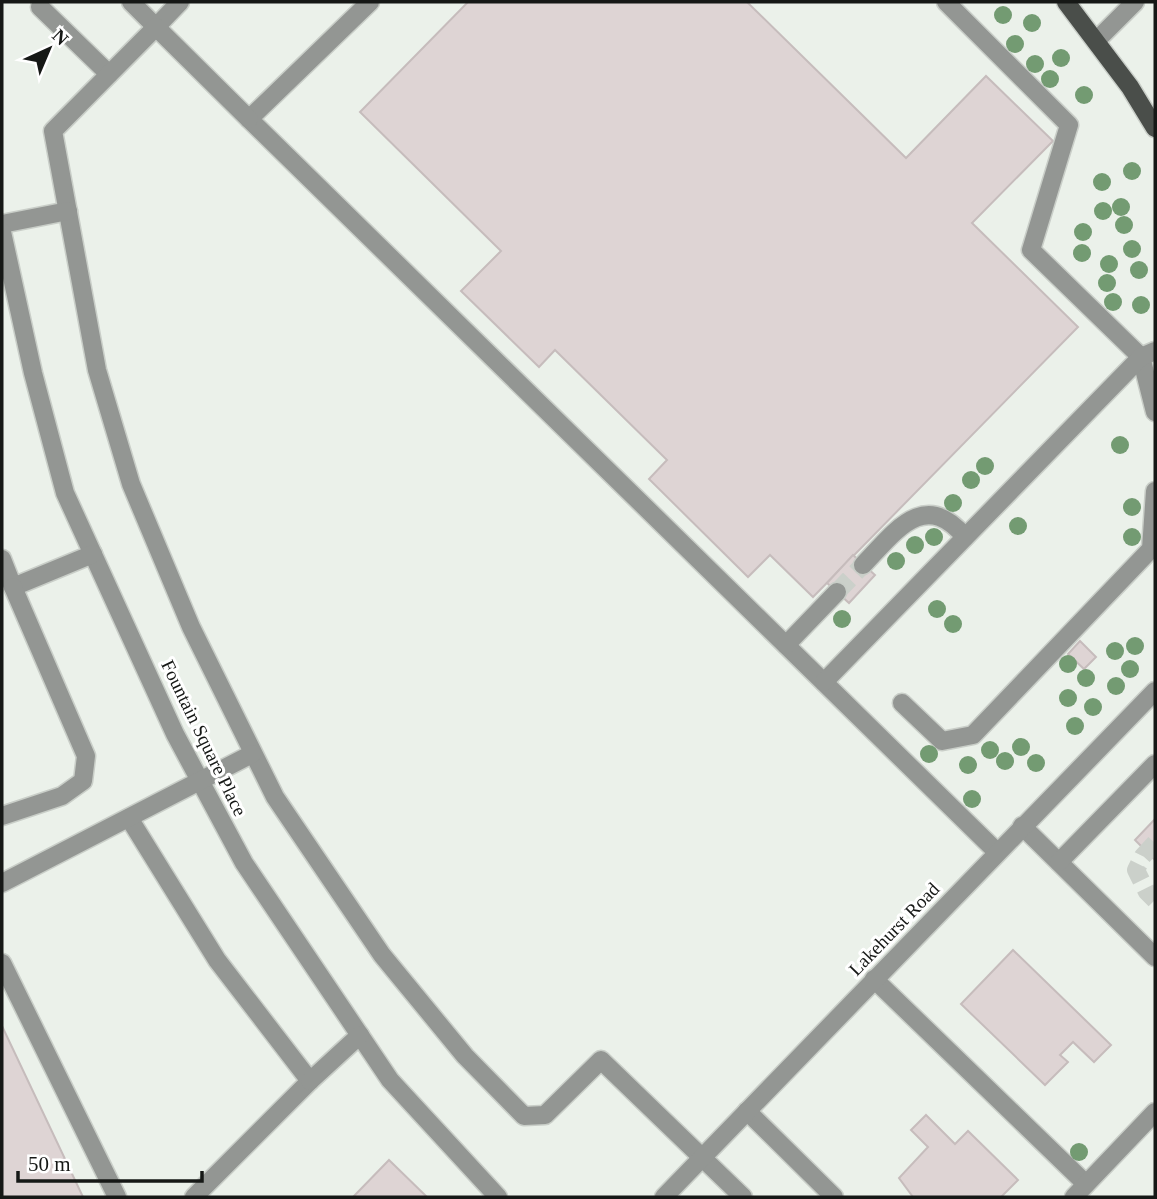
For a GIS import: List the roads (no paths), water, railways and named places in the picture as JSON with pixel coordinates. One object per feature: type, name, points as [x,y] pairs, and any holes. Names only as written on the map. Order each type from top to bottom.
[{"type":"main road","points":[[1066,2],[1097,40],[1155,128]]},
{"type":"street","points":[[131,2],[997,852]]},
{"type":"street","points":[[180,2],[53,131],[97,370],[131,484],[186,616],[275,797],[382,956],[465,1056],[524,1116],[545,1115],[601,1060],[702,1158],[734,1194]]},
{"type":"street","points":[[249,119],[370,2]]},
{"type":"street","points":[[946,2],[1069,125],[1031,250],[1148,354],[1155,412]]},
{"type":"street","points":[[1097,40],[1135,2]]},
{"type":"street","points":[[40,7],[109,74]]},
{"type":"street","points":[[2,224],[68,211]]},
{"type":"street","name":"Fountain Square Place","points":[[2,232],[30,360],[65,493],[175,734],[244,863],[390,1080],[498,1197]]},
{"type":"street","points":[[824,682],[1148,354]]},
{"type":"street","points":[[902,703],[942,741],[973,735],[1151,549],[1155,491]]},
{"type":"street","points":[[863,565],[906,522],[923,514],[939,516],[955,525],[965,537]]},
{"type":"street","points":[[13,587],[93,554]]},
{"type":"street","points":[[2,559],[86,757],[83,781],[62,796],[2,816]]},
{"type":"street","points":[[786,645],[837,592]]},
{"type":"street","name":"Lakehurst Road","points":[[664,1197],[1155,691]]},
{"type":"street","points":[[2,883],[253,754]]},
{"type":"street","points":[[1059,862],[1155,764]]},
{"type":"street","points":[[129,818],[218,960],[310,1081]]},
{"type":"street","points":[[1022,826],[1155,957]]},
{"type":"street","points":[[2,963],[117,1197]]},
{"type":"street","points":[[874,979],[1080,1191],[1155,1112]]},
{"type":"street","points":[[194,1197],[360,1034]]},
{"type":"street","points":[[747,1111],[834,1197]]},
{"type":"tunnel","points":[[837,592],[863,565]]},
{"type":"tunnel","points":[[1155,843],[1143,856],[1136,870],[1147,892],[1155,900]]}]
